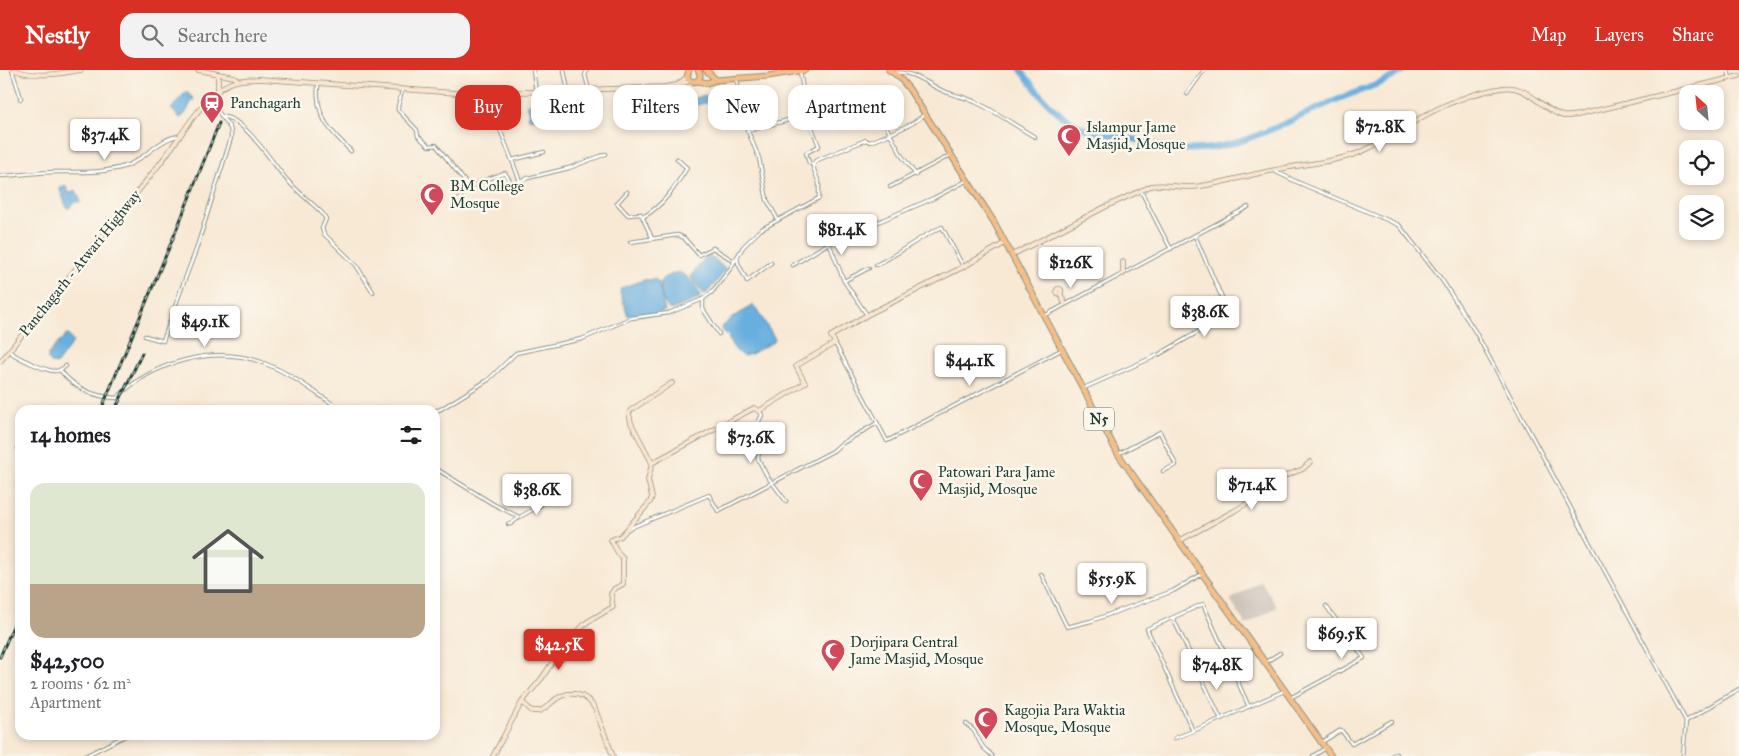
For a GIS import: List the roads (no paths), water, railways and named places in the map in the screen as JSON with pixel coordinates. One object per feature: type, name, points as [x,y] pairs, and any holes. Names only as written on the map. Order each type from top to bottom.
[{"type":"highway","points":[[689,70],[688,79],[695,82],[710,83],[715,78]]},
{"type":"highway","points":[[698,70],[701,82]]},
{"type":"highway","points":[[706,70],[715,78],[738,80],[802,70]]},
{"type":"highway","name":"N5","points":[[891,71],[910,89],[968,180],[1012,255],[1118,454],[1330,756]]},
{"type":"main road","points":[[13,70],[27,74],[44,75],[81,70]]},
{"type":"main road","points":[[198,70],[238,80]]},
{"type":"main road","points":[[218,74],[218,90]]},
{"type":"main road","points":[[1012,255],[1105,207],[1158,185],[1192,187],[1227,182],[1272,170],[1348,156],[1392,136],[1417,120],[1461,98],[1504,87],[1518,89],[1564,116],[1578,115],[1739,76]]},
{"type":"main road","name":"Panchagarh - Atwari Highway","points":[[0,362],[101,239],[209,99],[226,85],[238,80],[260,79],[455,93]]},
{"type":"main road","name":"Panchagarh - Atwari Highway","points":[[603,89],[678,86],[688,79]]},
{"type":"main road","points":[[652,463],[754,408],[758,411],[806,383],[796,366],[835,343],[830,336],[1005,243]]},
{"type":"main road","points":[[1123,262],[1123,274]]},
{"type":"main road","points":[[1060,293],[1066,304]]},
{"type":"main road","points":[[493,756],[522,702],[542,678],[564,646],[587,622],[613,607],[611,594],[614,589],[623,584],[624,559],[618,554],[611,540],[621,536],[650,502],[652,497],[648,480],[652,463],[631,423],[629,414],[631,410],[672,383]]},
{"type":"main road","points":[[1179,541],[1234,512],[1280,478],[1303,469],[1310,462]]},
{"type":"main road","points":[[522,702],[532,711],[540,711],[559,697],[572,693],[581,694],[592,703],[613,756]]},
{"type":"street","points":[[13,70],[20,99]]},
{"type":"street","points":[[533,70],[535,85]]},
{"type":"street","points":[[564,70],[567,85]]},
{"type":"street","points":[[587,70],[588,85]]},
{"type":"street","points":[[802,70],[804,85]]},
{"type":"street","points":[[1186,94],[1204,70]]},
{"type":"street","points":[[1728,70],[1730,78]]},
{"type":"street","points":[[891,71],[912,74],[939,90],[974,101],[1035,137]]},
{"type":"street","points":[[738,80],[742,115],[759,158],[767,200],[778,220]]},
{"type":"street","points":[[318,83],[318,104],[322,118],[351,151]]},
{"type":"street","points":[[402,89],[401,98],[397,106],[398,110],[417,130],[419,138],[428,146],[436,145],[470,188]]},
{"type":"street","points":[[145,336],[163,341],[196,250],[231,138],[231,130],[209,99]]},
{"type":"street","points":[[813,165],[822,158],[866,140],[870,142],[890,134],[913,123],[926,114]]},
{"type":"street","points":[[222,117],[228,118],[252,135],[271,162],[322,213],[326,219],[322,228],[324,234],[356,265],[373,292]]},
{"type":"street","points":[[748,131],[788,120]]},
{"type":"street","points":[[500,130],[520,181]]},
{"type":"street","points":[[440,409],[485,382],[516,353],[582,339],[634,317],[669,313],[703,300],[720,282],[743,247],[754,235],[819,198],[818,178],[813,165],[809,163],[806,153],[819,146],[813,130]]},
{"type":"street","points":[[888,130],[902,156],[916,175]]},
{"type":"street","points":[[0,176],[56,172],[78,173],[115,169],[137,161],[171,137],[181,136]]},
{"type":"street","points":[[512,160],[544,152]]},
{"type":"street","points":[[457,206],[460,196],[482,181],[505,173],[511,184],[569,168],[606,154]]},
{"type":"street","points":[[890,187],[916,175],[952,154]]},
{"type":"street","points":[[643,217],[656,210],[687,168],[677,159]]},
{"type":"street","points":[[1272,170],[1399,226],[1442,280],[1476,332],[1686,721],[1683,756]]},
{"type":"street","points":[[793,265],[829,243],[934,198],[968,180]]},
{"type":"street","points":[[1141,191],[1171,249]]},
{"type":"street","points":[[626,192],[617,203],[628,215],[632,216],[640,213],[652,238]]},
{"type":"street","points":[[1044,316],[1248,207]]},
{"type":"street","points":[[876,265],[894,257],[918,240],[942,227],[963,267]]},
{"type":"street","points":[[630,242],[678,235],[684,238],[699,256],[713,248],[734,261]]},
{"type":"street","points":[[1083,389],[1158,355],[1229,314],[1195,236]]},
{"type":"street","points":[[829,243],[844,281],[867,315]]},
{"type":"street","points":[[737,256],[738,263],[748,280],[770,263]]},
{"type":"street","points":[[844,281],[870,268]]},
{"type":"street","points":[[703,300],[703,308],[719,334]]},
{"type":"street","points":[[835,343],[887,441],[1062,349]]},
{"type":"street","points":[[9,351],[16,356],[49,370],[60,370],[66,366]]},
{"type":"street","points":[[60,370],[81,390],[103,398],[117,398],[141,379],[157,369],[172,363],[209,356],[249,359],[274,367],[334,405]]},
{"type":"street","points":[[758,411],[762,415],[756,427],[760,444],[758,459],[786,501]]},
{"type":"street","points":[[627,529],[708,495],[718,511],[833,452],[841,444],[877,423]]},
{"type":"street","points":[[1118,454],[1160,432],[1176,465],[1163,471]]},
{"type":"street","points":[[440,471],[519,517]]},
{"type":"street","points":[[508,524],[538,507],[559,488]]},
{"type":"street","points":[[1041,574],[1067,627],[1091,621],[1173,591],[1202,574]]},
{"type":"street","points":[[1193,731],[1147,629],[1203,604],[1249,707]]},
{"type":"street","points":[[1290,698],[1364,658],[1326,606]]},
{"type":"street","points":[[1173,618],[1221,719]]},
{"type":"street","points":[[1265,663],[1280,653]]},
{"type":"street","points":[[1686,721],[1739,690]]},
{"type":"street","points":[[1175,738],[1285,691]]},
{"type":"street","points":[[1321,743],[1341,730],[1352,744],[1392,721]]},
{"type":"street","points":[[966,724],[974,729],[984,748],[992,756]]},
{"type":"street","points":[[85,756],[116,740]]},
{"type":"street","points":[[1313,756],[1325,748]]},
{"type":"street","points":[[1391,756],[1396,754]]},
{"type":"water","points":[[187,92],[194,99],[185,114],[180,118],[171,109]]},
{"type":"water","points":[[706,96],[706,103],[698,105],[698,97]]},
{"type":"water","points":[[527,104],[531,104],[531,119],[528,116],[530,114]]},
{"type":"water","points":[[63,186],[66,187],[69,193],[76,190],[81,202],[74,202],[70,208],[67,208],[60,190]]},
{"type":"water","points":[[708,256],[717,261],[726,270],[707,293],[704,294],[691,276]]},
{"type":"water","points":[[678,272],[692,281],[700,296],[699,299],[670,310],[662,297],[660,282],[663,278]]},
{"type":"water","points":[[655,279],[658,282],[665,311],[628,316],[620,292],[621,288],[644,280]]},
{"type":"water","points":[[753,305],[775,339],[751,354],[743,356],[733,347],[722,327],[732,318]]},
{"type":"water","points":[[66,335],[73,342],[57,364],[51,363],[48,359],[48,354]]},
{"type":"waterway","points":[[1021,70],[1053,108],[1062,116],[1083,128],[1164,147],[1190,150],[1211,148],[1251,138],[1376,85],[1404,70]]},
{"type":"railway","points":[[103,405],[219,123]]},
{"type":"railway","points":[[117,405],[142,353]]},
{"type":"railway","points":[[0,657],[15,622]]},
{"type":"place","name":"Panchagarh","points":[[212,124]]},
{"type":"place","name":"Islampur Jame Masjid, Mosque","points":[[1069,157]]},
{"type":"place","name":"BM College Mosque","points":[[432,216]]},
{"type":"place","name":"Patowari Para Jame Masjid, Mosque","points":[[921,502]]},
{"type":"place","name":"Dorjipara Central Jame Masjid, Mosque","points":[[833,672]]},
{"type":"place","name":"Kagojia Para Waktia Mosque, Mosque","points":[[986,740]]}]
